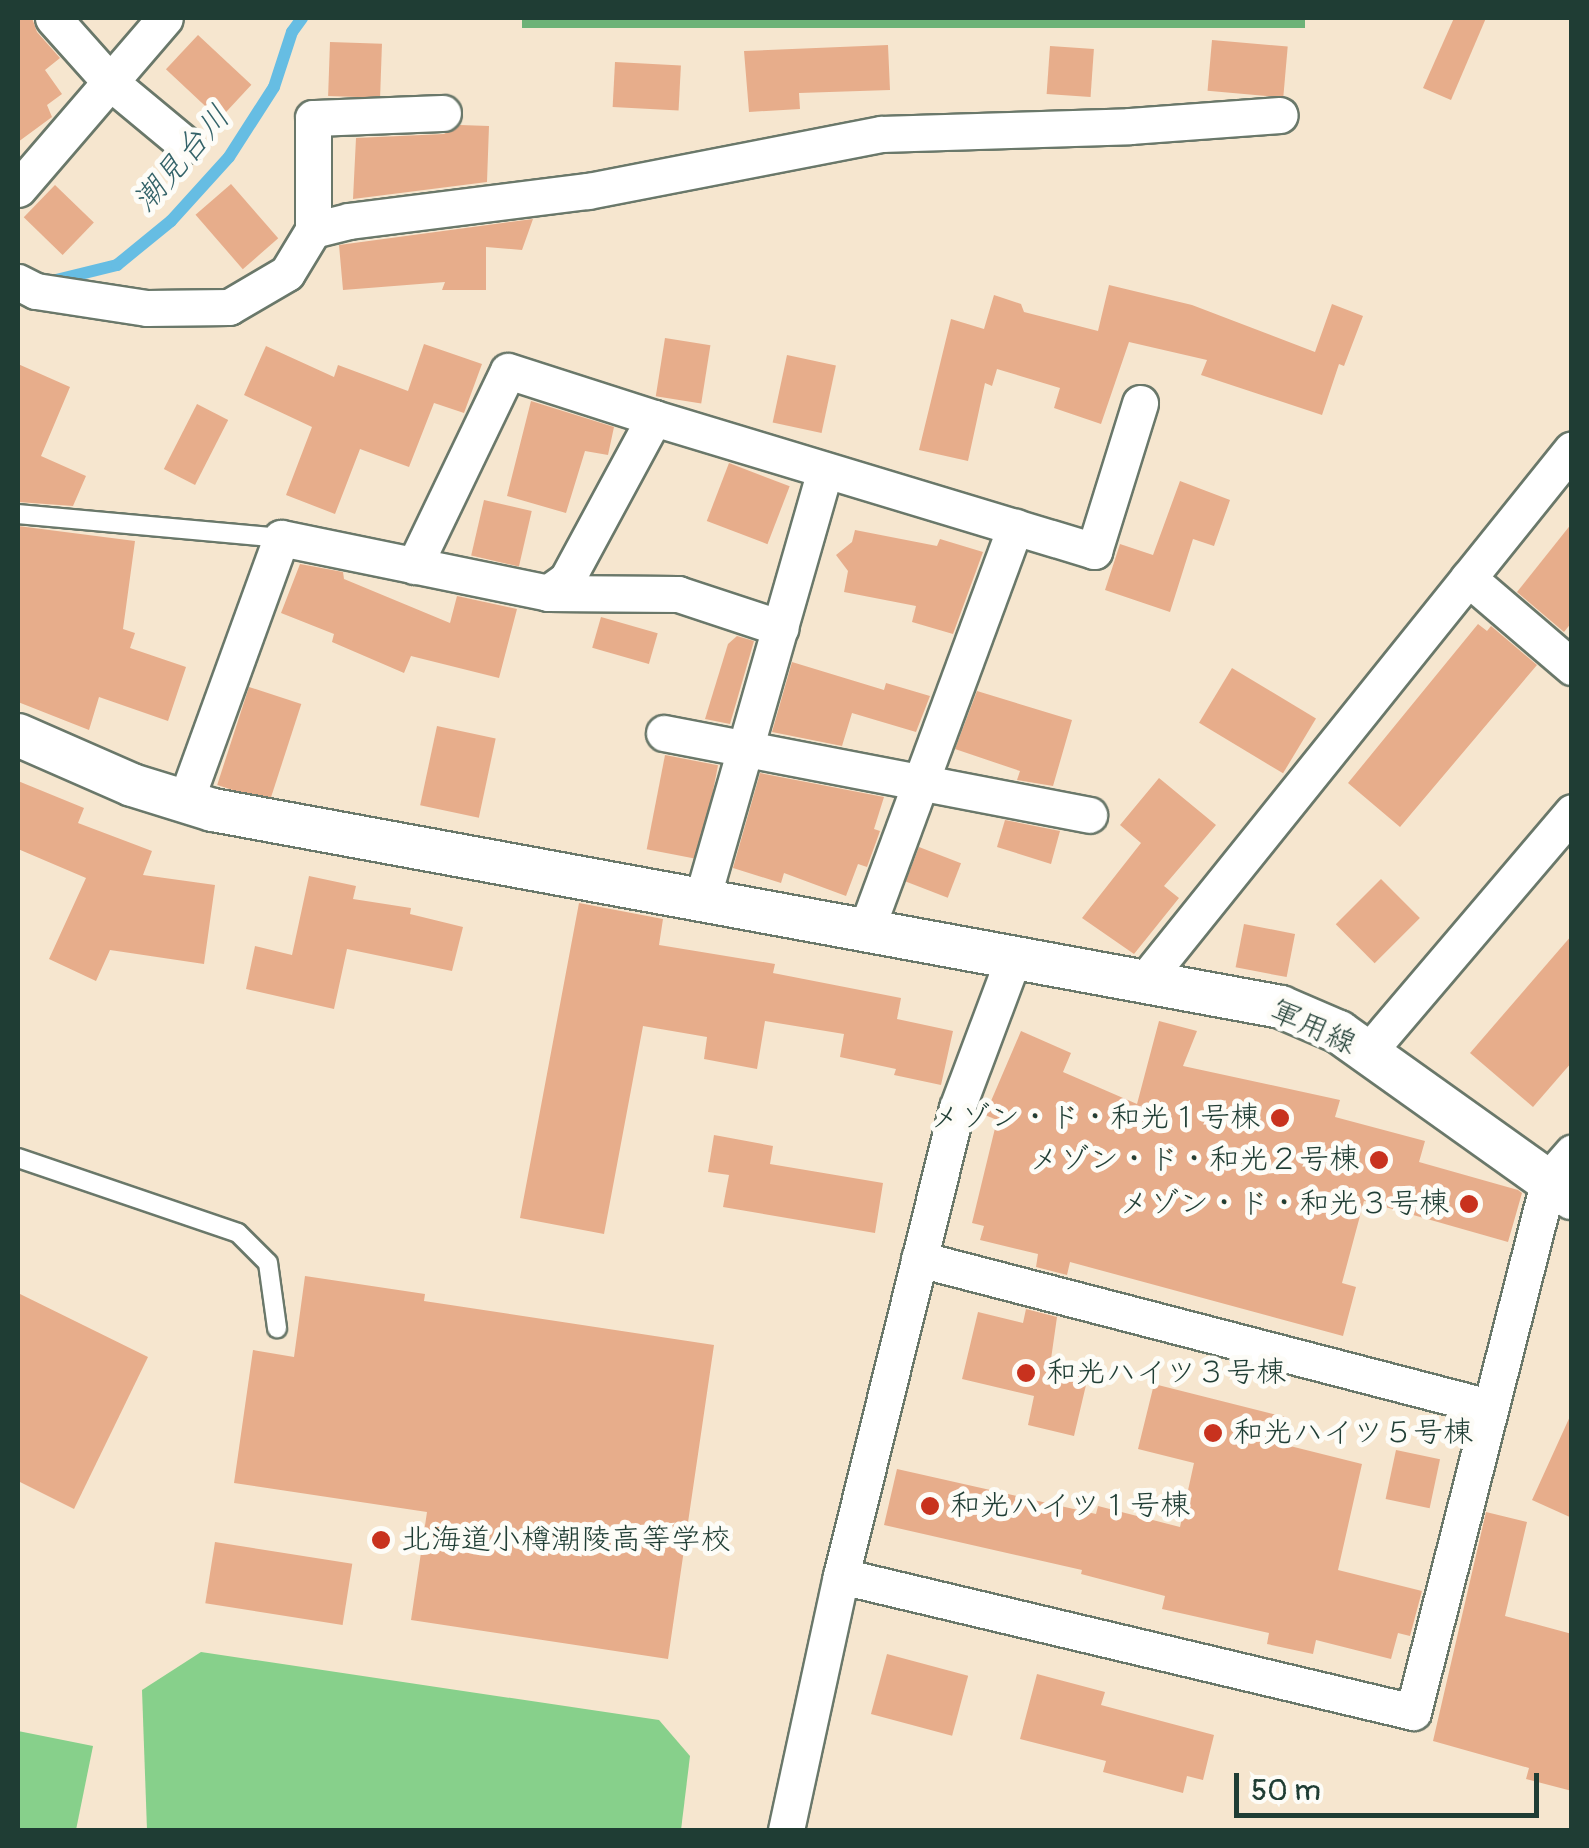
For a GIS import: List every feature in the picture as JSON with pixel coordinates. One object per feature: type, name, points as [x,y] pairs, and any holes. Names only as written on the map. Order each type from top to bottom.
[{"type":"street","points":[[53,18],[110,82],[186,144]]},
{"type":"street","points":[[18,189],[165,18]]},
{"type":"street","points":[[18,282],[36,291],[147,308],[229,307],[288,273],[313,230],[313,118],[443,114]]},
{"type":"street","points":[[313,230],[349,221],[588,191],[881,134],[1130,126],[1280,115]]},
{"type":"street","points":[[414,566],[508,372],[1094,551],[1140,403]]},
{"type":"street","points":[[548,594],[566,578],[654,418]]},
{"type":"street","points":[[1142,984],[1572,449]]},
{"type":"street","points":[[702,899],[748,750],[825,470]]},
{"type":"street","points":[[866,930],[1015,527]]},
{"type":"street","points":[[186,802],[280,538],[548,594],[678,594],[782,628]]},
{"type":"street","points":[[1468,578],[1572,667]]},
{"type":"street","points":[[664,733],[1089,815]]},
{"type":"street","name":"軍用線","points":[[18,735],[115,778],[186,802],[1281,1007],[1339,1032],[1564,1177]]},
{"type":"street","points":[[1368,1052],[1572,812]]},
{"type":"street","points":[[786,1830],[840,1576],[957,1108],[1012,959]]},
{"type":"street","points":[[840,1576],[1413,1712],[1488,1407],[1564,1177]]},
{"type":"street","points":[[919,1259],[1488,1407]]},
{"type":"lane","points":[[18,514],[280,538]]},
{"type":"lane","points":[[18,1158],[238,1233],[268,1263],[277,1328]]},
{"type":"green space","points":[[522,18],[1305,18],[1305,28],[522,28]]},
{"type":"green space","points":[[201,1652],[659,1720],[690,1756],[681,1830],[147,1830],[142,1690]]},
{"type":"green space","points":[[18,1731],[93,1746],[76,1830],[18,1830]]},
{"type":"building","points":[[18,18],[32,18],[37,32],[60,58],[45,70],[62,94],[47,105],[52,117],[18,142]]},
{"type":"building","points":[[1454,18],[1486,18],[1451,100],[1423,88]]},
{"type":"building","points":[[198,35],[251,85],[219,119],[166,69]]},
{"type":"building","points":[[1212,40],[1288,47],[1283,97],[1208,91]]},
{"type":"building","points":[[330,42],[382,44],[380,98],[328,96]]},
{"type":"building","points":[[888,45],[890,90],[799,93],[800,109],[749,112],[744,51]]},
{"type":"building","points":[[1050,46],[1094,49],[1091,97],[1047,94]]},
{"type":"building","points":[[615,62],[681,65],[679,110],[613,107]]},
{"type":"building","points":[[460,125],[489,126],[487,182],[353,199],[356,138],[444,134]]},
{"type":"building","points":[[231,184],[278,238],[243,269],[196,215]]},
{"type":"building","points":[[55,185],[94,223],[63,255],[24,217]]},
{"type":"building","points":[[533,219],[522,250],[486,247],[486,290],[442,290],[445,282],[343,290],[339,245]]},
{"type":"building","points":[[1109,285],[1192,305],[1315,352],[1332,304],[1363,316],[1344,366],[1339,364],[1322,415],[1201,375],[1207,360],[1129,342],[1101,424],[1054,408],[1060,388],[997,369],[992,386],[985,383],[968,461],[919,450],[951,319],[984,329],[994,295],[1021,304],[1024,312],[1098,331]]},
{"type":"building","points":[[665,338],[710,345],[701,403],[656,396]]},
{"type":"building","points":[[424,344],[482,364],[464,413],[434,403],[409,467],[360,449],[335,514],[286,495],[312,427],[244,395],[266,346],[334,377],[338,365],[408,391]]},
{"type":"building","points":[[787,355],[836,365],[822,433],[773,422]]},
{"type":"building","points":[[18,364],[70,387],[41,456],[86,476],[73,506],[18,502]]},
{"type":"building","points":[[531,401],[614,427],[608,455],[585,451],[566,513],[507,496]]},
{"type":"building","points":[[197,404],[228,420],[195,485],[164,469]]},
{"type":"building","points":[[729,463],[790,486],[767,544],[707,521]]},
{"type":"building","points":[[1180,481],[1230,500],[1214,546],[1193,539],[1170,612],[1105,590],[1120,544],[1153,555]]},
{"type":"building","points":[[484,500],[532,511],[519,567],[471,556]]},
{"type":"building","points":[[1572,523],[1572,622],[1564,632],[1517,592]]},
{"type":"building","points":[[18,526],[135,541],[123,629],[135,633],[130,648],[186,667],[168,721],[99,697],[89,730],[18,702]]},
{"type":"building","points":[[855,530],[937,546],[940,539],[983,552],[953,634],[912,622],[916,606],[844,592],[848,571],[836,555],[852,542]]},
{"type":"building","points":[[300,564],[343,572],[344,579],[450,623],[457,596],[517,609],[499,678],[411,656],[404,673],[332,642],[334,634],[281,613]]},
{"type":"building","points":[[601,617],[658,633],[649,664],[592,648]]},
{"type":"building","points":[[1478,624],[1487,631],[1491,626],[1537,665],[1400,827],[1348,783]]},
{"type":"building","points":[[737,636],[754,641],[730,724],[705,719],[728,644]]},
{"type":"building","points":[[792,662],[884,690],[886,683],[930,696],[916,732],[852,713],[842,746],[772,732]]},
{"type":"building","points":[[1232,668],[1316,718],[1283,773],[1199,723]]},
{"type":"building","points":[[249,687],[301,704],[269,802],[217,785]]},
{"type":"building","points":[[977,691],[1072,720],[1053,786],[1017,780],[1020,771],[955,749]]},
{"type":"building","points":[[437,726],[496,738],[479,818],[420,805]]},
{"type":"building","points":[[665,755],[718,765],[700,860],[647,849]]},
{"type":"building","points":[[760,773],[884,797],[874,829],[880,831],[867,867],[858,864],[846,896],[784,873],[781,883],[733,868]]},
{"type":"building","points":[[1159,778],[1216,825],[1164,886],[1179,898],[1134,954],[1082,918],[1141,843],[1120,825]]},
{"type":"building","points":[[18,781],[84,808],[78,823],[152,851],[143,875],[215,885],[204,964],[110,950],[96,981],[49,959],[86,878],[18,849]]},
{"type":"building","points":[[1005,820],[1060,831],[1051,864],[997,847]]},
{"type":"building","points":[[919,847],[961,863],[948,898],[906,882]]},
{"type":"building","points":[[309,876],[356,886],[353,899],[411,908],[410,914],[463,927],[452,971],[347,949],[334,1009],[246,989],[255,946],[292,955]]},
{"type":"building","points":[[1381,879],[1420,918],[1375,963],[1336,924]]},
{"type":"building","points":[[579,903],[663,919],[659,945],[775,964],[773,973],[901,998],[897,1019],[953,1031],[941,1085],[894,1075],[896,1069],[840,1057],[844,1034],[765,1021],[757,1069],[704,1059],[707,1037],[643,1026],[604,1234],[520,1218]]},
{"type":"building","points":[[1244,924],[1295,934],[1287,977],[1236,967]]},
{"type":"building","points":[[1572,935],[1572,1062],[1533,1107],[1470,1053]]},
{"type":"building","points":[[1159,1021],[1197,1031],[1183,1066],[1340,1100],[1335,1117],[1425,1141],[1419,1162],[1518,1190],[1522,1193],[1508,1242],[1364,1201],[1342,1283],[1356,1287],[1343,1336],[1070,1262],[1067,1275],[1036,1267],[1038,1254],[980,1240],[984,1226],[972,1223],[997,1120],[985,1115],[1021,1031],[1071,1053],[1063,1072],[1137,1104]]},
{"type":"building","points":[[714,1135],[773,1146],[770,1164],[883,1183],[875,1233],[723,1207],[729,1175],[708,1172]]},
{"type":"building","points":[[305,1276],[425,1294],[424,1301],[714,1345],[668,1659],[411,1620],[427,1512],[234,1483],[253,1350],[294,1357]]},
{"type":"building","points":[[18,1293],[148,1357],[74,1509],[18,1481]]},
{"type":"building","name":"和光ハイツ３号棟","points":[[1026,1309],[1057,1317],[1051,1359],[1090,1368],[1074,1436],[1028,1425],[1034,1396],[962,1379],[978,1312],[1023,1323]]},
{"type":"building","points":[[1154,1384],[1289,1418],[1282,1444],[1362,1464],[1338,1570],[1422,1591],[1410,1636],[1398,1633],[1391,1659],[1316,1640],[1313,1654],[1267,1644],[1269,1633],[1162,1609],[1165,1596],[1081,1574],[1082,1570],[884,1525],[897,1469],[1096,1514],[1098,1506],[1180,1527],[1194,1463],[1138,1449]]},
{"type":"building","points":[[1572,1412],[1572,1518],[1532,1500]]},
{"type":"building","points":[[1396,1450],[1440,1459],[1430,1508],[1386,1499]]},
{"type":"building","points":[[1486,1512],[1527,1522],[1505,1616],[1572,1634],[1572,1791],[1526,1779],[1529,1768],[1433,1741]]},
{"type":"building","points":[[215,1542],[352,1564],[343,1625],[205,1603]]},
{"type":"building","points":[[887,1654],[968,1676],[952,1736],[871,1714]]},
{"type":"building","points":[[1037,1674],[1105,1692],[1101,1705],[1214,1735],[1203,1780],[1187,1776],[1183,1793],[1103,1772],[1106,1761],[1020,1739]]},
{"type":"waterway","name":"潮見台川","points":[[52,281],[117,265],[171,221],[229,157],[274,87],[292,32],[302,18]]},
{"type":"place","name":"メゾン・ド・和光１号棟","points":[[1280,1118]]},
{"type":"place","name":"メゾン・ド・和光２号棟","points":[[1379,1160]]},
{"type":"place","name":"メゾン・ド・和光３号棟","points":[[1469,1204]]},
{"type":"place","name":"和光ハイツ３号棟","points":[[1026,1373]]},
{"type":"place","name":"和光ハイツ５号棟","points":[[1213,1433]]},
{"type":"place","name":"和光ハイツ１号棟","points":[[930,1506]]},
{"type":"place","name":"北海道小樽潮陵高等学校","points":[[381,1540]]}]
